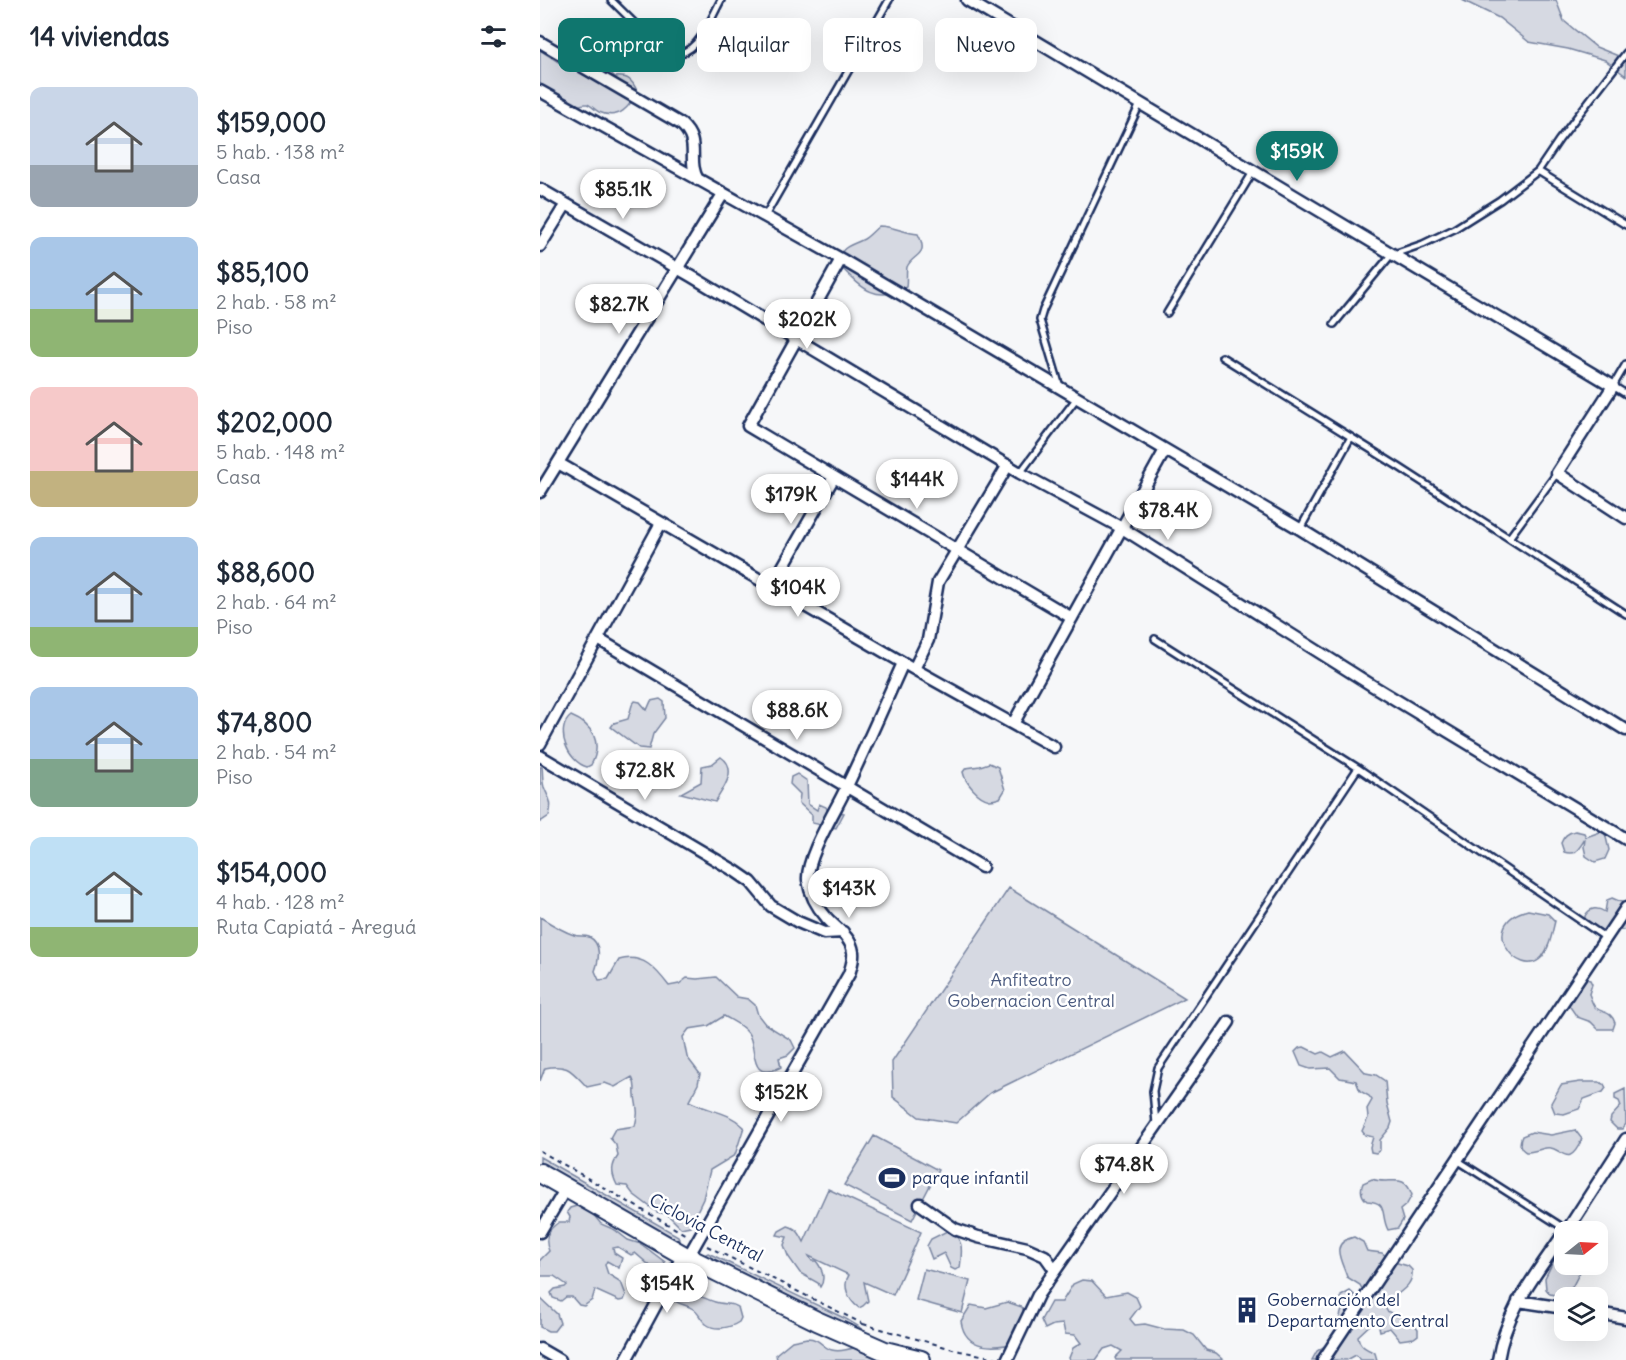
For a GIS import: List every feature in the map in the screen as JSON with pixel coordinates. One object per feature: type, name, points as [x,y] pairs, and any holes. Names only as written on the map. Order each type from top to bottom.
[{"type":"main road","points":[[540,1173],[685,1256],[817,1321],[885,1352],[921,1360]]},
{"type":"street","points":[[967,0],[1613,386],[1557,472],[1626,518]]},
{"type":"street","points":[[540,42],[687,129],[693,139],[694,169],[698,180]]},
{"type":"street","points":[[540,91],[841,259],[1300,529],[1626,730]]},
{"type":"street","points":[[540,189],[1020,472],[1122,528],[1373,686],[1626,839]]},
{"type":"street","points":[[540,492],[723,194]]},
{"type":"street","points":[[540,246],[566,204]]},
{"type":"street","points":[[841,259],[748,426],[1072,618]]},
{"type":"street","points":[[1013,724],[1165,450]]},
{"type":"street","points":[[558,463],[903,663],[1054,747]]},
{"type":"street","points":[[914,669],[928,640],[938,582],[1008,465]]},
{"type":"street","points":[[772,586],[834,477]]},
{"type":"street","points":[[540,744],[661,523]]},
{"type":"street","points":[[598,639],[982,867]]},
{"type":"street","points":[[626,1360],[685,1256],[698,1241],[849,974],[854,960],[854,951],[843,932],[826,918],[818,907],[808,879],[811,860],[903,663]]},
{"type":"street","points":[[540,756],[735,871],[751,882],[771,906],[798,922],[824,933],[843,932]]},
{"type":"street","points":[[1323,1360],[1626,908]]},
{"type":"street","points":[[1006,1360],[1038,1295],[1229,1022]]},
{"type":"street","points":[[1573,1221],[1626,1139]]},
{"type":"street","points":[[540,1232],[566,1188]]},
{"type":"street","points":[[920,1204],[955,1229],[978,1237],[1027,1248],[1046,1256],[1055,1270]]},
{"type":"street","points":[[1498,1360],[1501,1339],[1518,1301],[1554,1249]]},
{"type":"street","points":[[1518,1301],[1554,1306]]},
{"type":"street","points":[[1608,1315],[1626,1318]]},
{"type":"street","points":[[540,1348],[559,1360]]},
{"type":"lane","points":[[611,0],[665,52],[674,55],[682,54],[695,45],[721,0]]},
{"type":"lane","points":[[765,216],[889,0]]},
{"type":"lane","points":[[1334,324],[1391,255],[1422,244],[1463,224],[1538,171],[1626,53]]},
{"type":"lane","points":[[1061,389],[1040,320],[1042,310],[1140,104]]},
{"type":"lane","points":[[1538,171],[1626,225]]},
{"type":"lane","points":[[1167,313],[1253,172]]},
{"type":"lane","points":[[1222,357],[1626,614]]},
{"type":"lane","points":[[1626,364],[1613,386],[1626,394]]},
{"type":"lane","points":[[1020,472],[1076,399]]},
{"type":"lane","points":[[1300,529],[1351,437]]},
{"type":"lane","points":[[1509,538],[1557,472]]},
{"type":"lane","points":[[1155,639],[1358,768],[1606,938]]},
{"type":"lane","points":[[1156,1124],[1153,1091],[1158,1068],[1358,768]]},
{"type":"lane","points":[[1457,1160],[1554,1224]]},
{"type":"path","name":"Ciclovia Central","points":[[540,1151],[698,1241],[862,1324],[876,1334]]},
{"type":"path","name":"Ciclovia Central","points":[[862,1324],[960,1351],[1006,1360]]},
{"type":"green space","points":[[1462,0],[1556,0],[1564,21],[1596,47],[1626,59],[1626,76],[1605,60],[1568,49],[1529,42],[1499,18]]},
{"type":"green space","points":[[540,50],[558,62],[558,72],[610,72],[615,77],[629,79],[637,91],[623,111],[612,115],[599,112],[587,104],[579,105],[568,111],[540,95]]},
{"type":"green space","points":[[879,226],[918,234],[922,247],[907,267],[906,287],[885,294],[869,291],[861,286],[839,265],[843,250],[866,238]]},
{"type":"green space","points":[[660,699],[664,702],[665,718],[653,734],[649,749],[639,748],[611,727],[614,723],[628,719],[635,701],[640,702],[647,710],[651,701]]},
{"type":"green space","points":[[571,716],[585,724],[596,742],[594,757],[591,765],[587,767],[574,759],[566,744],[564,729]]},
{"type":"green space","points":[[721,757],[729,767],[729,773],[715,802],[681,793],[701,782],[702,766],[712,764]]},
{"type":"green space","points":[[989,763],[998,767],[1005,790],[1000,798],[991,800],[985,799],[973,789],[963,772],[966,768]]},
{"type":"green space","points":[[540,767],[542,767],[543,785],[551,807],[549,816],[540,822]]},
{"type":"green space","points":[[797,774],[807,781],[808,804],[817,810],[819,804],[826,807],[829,814],[835,811],[844,813],[836,828],[812,823],[812,815],[799,803],[800,794],[790,784],[791,777]]},
{"type":"green space","points":[[1575,831],[1584,833],[1586,837],[1600,832],[1605,833],[1609,850],[1605,859],[1595,862],[1586,856],[1585,839],[1574,852],[1564,852],[1562,841],[1568,834]]},
{"type":"green space","name":"Anfiteatro Gobernacion Central","points":[[1009,888],[1185,998],[990,1093],[956,1123],[919,1117],[893,1097],[892,1062]]},
{"type":"green space","points":[[1612,898],[1626,904],[1626,929],[1616,929],[1609,922],[1606,931],[1592,932],[1585,925],[1585,916],[1594,909],[1605,912],[1607,900]]},
{"type":"green space","points":[[1528,910],[1548,914],[1555,921],[1545,953],[1533,963],[1523,962],[1513,957],[1506,948],[1503,937],[1505,926],[1512,917]]},
{"type":"green space","points":[[540,917],[576,936],[587,936],[596,943],[598,962],[595,971],[599,980],[608,979],[619,960],[628,958],[642,961],[654,968],[669,986],[679,984],[687,978],[716,977],[737,997],[748,999],[755,1005],[758,1015],[765,1024],[791,1040],[795,1048],[788,1055],[779,1058],[781,1067],[763,1071],[756,1062],[748,1033],[740,1025],[724,1016],[708,1026],[689,1029],[683,1037],[687,1057],[700,1074],[698,1084],[689,1101],[731,1117],[744,1127],[735,1155],[710,1170],[703,1199],[690,1226],[681,1228],[667,1214],[657,1212],[633,1194],[627,1186],[617,1185],[615,1181],[613,1166],[618,1156],[616,1145],[610,1138],[615,1129],[635,1126],[637,1111],[635,1085],[632,1077],[615,1087],[605,1083],[587,1087],[569,1070],[553,1067],[545,1068],[540,1081]]},
{"type":"green space","points":[[1585,979],[1590,980],[1592,984],[1589,994],[1596,1008],[1612,1016],[1615,1023],[1613,1029],[1598,1029],[1591,1022],[1577,1017],[1564,998]]},
{"type":"green space","points":[[1304,1047],[1318,1054],[1323,1052],[1332,1057],[1345,1051],[1366,1073],[1376,1075],[1385,1081],[1392,1122],[1380,1140],[1380,1150],[1376,1153],[1371,1152],[1370,1147],[1373,1137],[1365,1135],[1362,1131],[1368,1118],[1367,1109],[1372,1100],[1360,1091],[1356,1081],[1340,1078],[1330,1068],[1310,1069],[1301,1066],[1295,1052]]},
{"type":"green space","points":[[1599,1082],[1606,1088],[1603,1092],[1584,1099],[1579,1109],[1564,1114],[1555,1113],[1551,1103],[1561,1085]]},
{"type":"green space","points":[[1625,1089],[1626,1124],[1622,1129],[1617,1129],[1610,1122],[1611,1117],[1621,1106],[1615,1099],[1615,1094]]},
{"type":"green space","points":[[1575,1130],[1582,1139],[1577,1149],[1568,1156],[1552,1148],[1526,1152],[1520,1145],[1522,1136],[1532,1132],[1551,1135]]},
{"type":"green space","name":"parque infantil","points":[[874,1136],[938,1170],[912,1220],[844,1185]]},
{"type":"green space","points":[[540,1157],[678,1236],[679,1239],[675,1241],[540,1163]]},
{"type":"green space","points":[[1372,1179],[1401,1181],[1409,1188],[1412,1195],[1400,1210],[1403,1220],[1398,1228],[1388,1230],[1381,1207],[1363,1197],[1361,1190],[1363,1183]]},
{"type":"green space","points":[[828,1189],[921,1232],[893,1295],[864,1282],[868,1301],[859,1308],[847,1292],[846,1283],[849,1275],[809,1256],[812,1261],[816,1261],[821,1270],[823,1281],[820,1287],[818,1283],[800,1273],[788,1256],[784,1245],[787,1237],[777,1235],[779,1231],[788,1226],[791,1227],[798,1232],[804,1242]]},
{"type":"green space","points":[[580,1205],[592,1213],[601,1224],[615,1230],[628,1240],[641,1244],[665,1262],[664,1266],[655,1270],[635,1253],[631,1255],[618,1247],[613,1248],[614,1253],[622,1258],[619,1268],[607,1261],[605,1265],[608,1274],[621,1282],[626,1295],[624,1300],[619,1301],[595,1290],[592,1300],[584,1306],[579,1305],[572,1297],[566,1297],[561,1301],[553,1298],[551,1293],[567,1285],[554,1276],[540,1276],[540,1260],[549,1251],[547,1239],[549,1232],[559,1222],[569,1222],[570,1217],[567,1212],[570,1208]]},
{"type":"green space","points":[[947,1231],[957,1237],[961,1245],[960,1268],[955,1270],[951,1268],[944,1253],[932,1259],[927,1246],[931,1239]]},
{"type":"green space","points":[[1354,1237],[1363,1242],[1367,1251],[1382,1253],[1394,1262],[1408,1266],[1412,1270],[1410,1282],[1385,1307],[1387,1311],[1415,1325],[1418,1335],[1414,1338],[1400,1340],[1390,1328],[1380,1331],[1378,1322],[1373,1322],[1358,1336],[1361,1345],[1375,1353],[1377,1360],[1361,1360],[1356,1355],[1347,1360],[1312,1360],[1317,1351],[1325,1346],[1334,1335],[1342,1310],[1341,1296],[1350,1291],[1361,1301],[1364,1293],[1360,1285],[1347,1277],[1339,1253],[1342,1243]]},
{"type":"green space","points":[[708,1253],[846,1319],[868,1335],[705,1257]]},
{"type":"green space","points":[[1554,1260],[1554,1275],[1578,1275],[1572,1287],[1554,1287],[1554,1295],[1546,1289],[1545,1278]]},
{"type":"green space","points":[[924,1269],[970,1281],[962,1313],[916,1300]]},
{"type":"green space","points":[[1082,1280],[1092,1281],[1106,1296],[1127,1292],[1136,1297],[1140,1306],[1130,1319],[1135,1325],[1145,1324],[1164,1329],[1184,1330],[1194,1335],[1206,1350],[1216,1353],[1224,1360],[1116,1360],[1115,1358],[1122,1351],[1113,1346],[1104,1349],[1096,1360],[1070,1360],[1073,1348],[1081,1343],[1075,1335],[1065,1334],[1063,1324],[1045,1329],[1041,1320],[1051,1302],[1062,1302],[1073,1284]]},
{"type":"green space","points":[[678,1292],[718,1303],[735,1305],[738,1307],[741,1318],[739,1322],[731,1326],[718,1328],[710,1326],[693,1309],[671,1298],[673,1293]]},
{"type":"green space","points":[[540,1298],[557,1314],[560,1323],[554,1331],[540,1327]]},
{"type":"green space","points":[[1007,1302],[1022,1307],[1028,1322],[1020,1342],[992,1346],[975,1343],[969,1338],[961,1321],[971,1305],[986,1308]]},
{"type":"green space","points":[[807,1338],[832,1350],[856,1347],[921,1360],[777,1360],[776,1354],[792,1341]]},
{"type":"place","name":"parque infantil","points":[[892,1178]]},
{"type":"place","name":"Gobernación del Departamento Central","points":[[1247,1310]]}]
